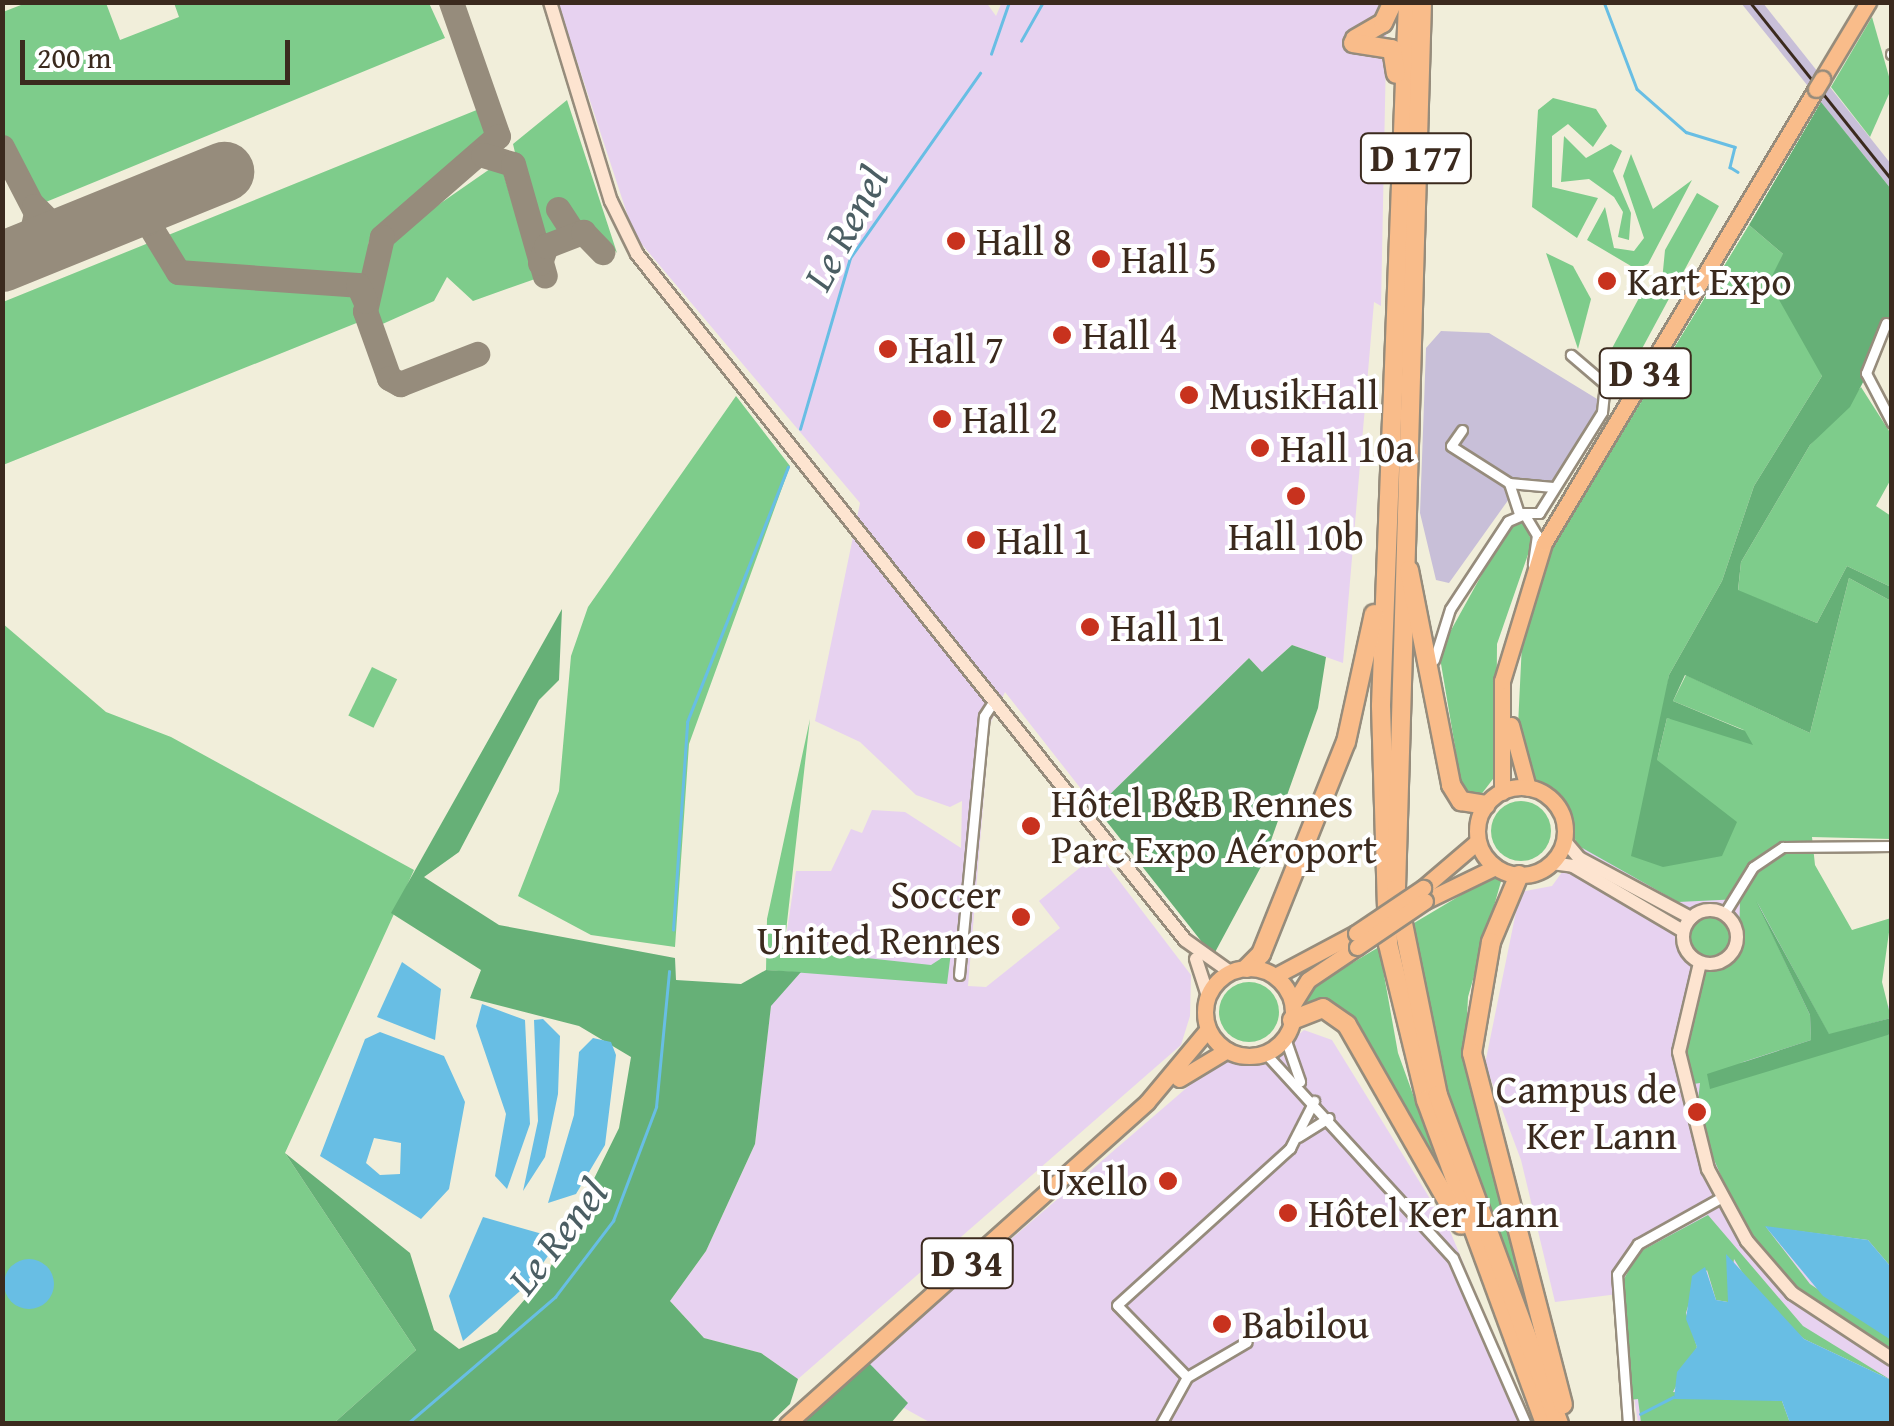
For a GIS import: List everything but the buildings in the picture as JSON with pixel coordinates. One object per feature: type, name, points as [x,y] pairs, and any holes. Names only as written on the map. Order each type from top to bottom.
[{"type":"highway","points":[[1392,48],[1352,42],[1383,22],[1393,2]]},
{"type":"highway","points":[[1393,2],[1410,576],[1449,771],[1461,801],[1486,805]]},
{"type":"highway","name":"D 177","points":[[1408,2],[1393,772],[1401,938],[1446,1120],[1560,1424]]},
{"type":"highway","name":"D 177","points":[[1422,2],[1380,772],[1388,944],[1426,1100],[1542,1424]]},
{"type":"highway","points":[[1238,970],[1261,954],[1312,834],[1364,679],[1403,314]]},
{"type":"highway","points":[[1519,876],[1488,955],[1472,1053],[1569,1424]]},
{"type":"highway","points":[[1290,1021],[1323,1008],[1347,1024],[1460,1224],[1542,1424]]},
{"type":"main road","name":"D 34","points":[[1502,792],[1508,664],[1534,568],[1868,2]]},
{"type":"main road","name":"D 34","points":[[1508,664],[1514,748],[1528,788]]},
{"type":"main road","points":[[1357,940],[1275,976],[1238,970],[1208,995],[1208,1029],[1227,1050],[1265,1053],[1290,1021],[1308,980],[1357,940],[1424,895],[1478,841],[1486,805],[1502,792],[1528,788],[1558,806],[1564,840],[1552,863],[1519,876],[1495,867],[1478,841]]},
{"type":"main road","points":[[1424,895],[1495,867]]},
{"type":"main road","points":[[1275,976],[1290,1021]]},
{"type":"main road","name":"D 34","points":[[787,1424],[1147,1102],[1208,1029]]},
{"type":"main road","name":"D 34","points":[[1147,1102],[1227,1050]]},
{"type":"street","points":[[550,2],[637,254],[1184,940],[1208,995]]},
{"type":"street","points":[[1886,324],[1866,373],[1892,423]]},
{"type":"street","points":[[1449,771],[1436,635],[1502,528],[1544,501],[1555,486],[1607,397],[1602,378],[1572,355]]},
{"type":"street","points":[[1462,430],[1451,446],[1519,492],[1524,516],[1536,535],[1534,568]]},
{"type":"street","points":[[1519,492],[1555,486]]},
{"type":"street","points":[[1538,490],[1544,501]]},
{"type":"street","points":[[959,975],[984,716],[994,699]]},
{"type":"street","points":[[1564,840],[1579,858],[1691,918],[1724,914]]},
{"type":"street","points":[[1700,963],[1724,960],[1736,946],[1724,914],[1753,867],[1801,842],[1892,846]]},
{"type":"street","points":[[1552,863],[1573,866],[1684,932],[1700,963],[1680,1030],[1680,1074],[1722,1197],[1792,1294],[1892,1359]]},
{"type":"street","points":[[1684,932],[1691,918]]},
{"type":"street","points":[[1184,940],[1238,970]]},
{"type":"street","points":[[1290,1021],[1302,1084]]},
{"type":"street","points":[[1265,1053],[1302,1084],[1474,1289],[1526,1424]]},
{"type":"street","points":[[1298,1137],[1314,1101]]},
{"type":"street","points":[[1186,1377],[1117,1305],[1298,1137],[1329,1118]]},
{"type":"street","points":[[1628,1424],[1616,1274],[1638,1244],[1722,1197]]},
{"type":"street","points":[[1161,1424],[1186,1377],[1247,1342]]},
{"type":"shaded area","points":[[986,2],[996,16],[1002,2],[1387,3],[1381,306],[1374,302],[1343,663],[1292,645],[1262,672],[1249,658],[1096,808],[1005,692],[990,724],[968,986],[986,987],[1060,928],[1039,901],[1098,853],[1191,975],[1190,1016],[1181,1045],[798,1379],[761,1353],[704,1338],[670,1301],[706,1251],[755,1144],[771,1005],[801,972],[784,950],[796,871],[831,871],[851,829],[862,833],[872,810],[905,812],[961,848],[962,801],[950,807],[916,795],[860,742],[815,721],[860,503],[634,235],[558,3]]},
{"type":"shaded area","points":[[1741,3],[1763,3],[1891,164],[1891,189]]},
{"type":"shaded area","points":[[1441,331],[1489,333],[1602,402],[1555,481],[1519,485],[1449,583],[1436,580],[1420,513],[1426,348]]},
{"type":"shaded area","name":"Campus de Ker Lann","points":[[1588,836],[1731,862],[1891,1008],[1891,1423],[1638,1423],[1618,1294],[1555,1302],[1521,1160],[1485,1064],[1520,892],[1552,886]]},
{"type":"shaded area","points":[[1304,1030],[1332,1040],[1450,1231],[1530,1423],[931,1423],[904,1408],[868,1362],[1219,1060],[1266,1063]]},
{"type":"green space","points":[[26,3],[106,3],[120,40],[179,17],[174,3],[429,3],[445,38],[41,204],[3,133],[3,12]]},
{"type":"green space","points":[[1872,17],[1892,87],[1870,137],[1831,87]]},
{"type":"green space","points":[[1553,98],[1596,109],[1607,126],[1593,147],[1568,124],[1552,136],[1552,187],[1598,198],[1577,238],[1532,207],[1538,110]]},
{"type":"green space","points":[[567,100],[617,253],[596,229],[569,228],[562,200],[550,206],[565,233],[542,237],[532,226],[513,144]]},
{"type":"green space","points":[[1821,102],[1891,189],[1891,329],[1850,407],[1810,445],[1741,562],[1738,590],[1817,623],[1847,566],[1891,587],[1891,601],[1849,578],[1810,733],[1685,675],[1673,701],[1745,731],[1753,745],[1667,718],[1657,760],[1737,822],[1722,856],[1663,867],[1631,856],[1669,675],[1722,581],[1754,486],[1822,376],[1769,282],[1783,254],[1749,225]]},
{"type":"green space","points":[[484,107],[490,129],[482,146],[369,241],[359,322],[3,465],[3,302]]},
{"type":"green space","points":[[1564,136],[1586,158],[1611,144],[1622,151],[1613,171],[1631,213],[1629,240],[1618,237],[1623,212],[1614,197],[1589,179],[1561,182]]},
{"type":"green space","points":[[1631,154],[1653,209],[1692,180],[1648,264],[1636,269],[1587,240],[1605,207],[1614,248],[1634,251],[1644,238],[1623,176]]},
{"type":"green space","points":[[500,162],[535,279],[473,301],[447,277],[434,301],[378,326],[374,295],[389,239]]},
{"type":"green space","points":[[1697,193],[1719,206],[1624,382],[1606,379],[1603,365],[1639,298],[1662,281],[1665,250]]},
{"type":"green space","points":[[1749,225],[1783,254],[1822,376],[1754,486],[1722,581],[1669,675],[1657,760],[1667,718],[1744,730],[1673,701],[1686,675],[1810,733],[1849,578],[1891,601],[1891,839],[1812,837],[1815,865],[1852,930],[1891,918],[1882,982],[1891,1018],[1829,1035],[1757,902],[1810,1015],[1811,1040],[1740,1063],[1891,1034],[1891,1267],[1868,1240],[1766,1227],[1810,1284],[1889,1337],[1891,1355],[1797,1293],[1745,1230],[1696,1119],[1700,1083],[1687,1085],[1683,1044],[1702,974],[1739,945],[1740,899],[1678,902],[1577,845],[1562,800],[1530,778],[1518,726],[1523,622],[1540,568]]},
{"type":"green space","points":[[1546,253],[1573,266],[1591,299],[1578,349]]},
{"type":"green space","points":[[1861,387],[1891,434],[1891,479],[1876,506],[1891,516],[1891,587],[1847,566],[1817,623],[1738,591],[1741,562],[1810,445]]},
{"type":"green space","points":[[736,396],[790,466],[689,744],[675,947],[591,935],[518,896],[559,791],[571,656],[588,607]]},
{"type":"green space","points":[[1524,520],[1532,543],[1497,644],[1496,775],[1480,796],[1462,788],[1439,652],[1508,527]]},
{"type":"green space","points":[[562,609],[559,680],[539,700],[459,852],[424,877],[499,925],[675,958],[676,980],[741,984],[766,970],[801,972],[771,1006],[755,1144],[706,1251],[670,1301],[704,1338],[761,1353],[798,1379],[790,1404],[769,1424],[334,1423],[416,1350],[285,1153],[410,1253],[434,1330],[459,1349],[497,1332],[548,1272],[619,1128],[631,1057],[579,1026],[470,998],[481,970],[391,913]]},
{"type":"green space","points":[[2,623],[106,712],[171,737],[414,870],[285,1153],[416,1350],[334,1423],[3,1423]]},
{"type":"green space","points":[[1292,645],[1326,657],[1318,708],[1263,863],[1213,956],[1096,808],[1249,658],[1262,672]]},
{"type":"green space","points":[[372,667],[397,679],[373,728],[348,716]]},
{"type":"green space","points":[[810,719],[784,949],[931,965],[951,952],[947,984],[766,970],[767,919]]},
{"type":"green space","points":[[1521,801],[1542,810],[1551,831],[1542,852],[1521,861],[1500,852],[1491,831],[1500,810]]},
{"type":"green space","points":[[1493,876],[1502,878],[1468,997],[1465,1058],[1511,1206],[1543,1359],[1452,1111],[1409,926]]},
{"type":"green space","points":[[1756,901],[1829,1034],[1891,1018],[1891,1034],[1710,1089],[1707,1074],[1811,1040],[1810,1015]]},
{"type":"green space","points":[[1710,917],[1724,923],[1730,937],[1724,951],[1710,957],[1696,951],[1690,937],[1696,923]]},
{"type":"green space","points":[[1379,947],[1398,1053],[1453,1205],[1352,1026],[1312,1004],[1296,1010],[1307,990]]},
{"type":"green space","points":[[1249,982],[1270,991],[1279,1012],[1270,1033],[1249,1042],[1228,1033],[1219,1012],[1228,991]]},
{"type":"green space","points":[[1708,1215],[1803,1326],[1891,1380],[1804,1339],[1760,1301],[1734,1259],[1728,1302],[1716,1300],[1707,1270],[1694,1286],[1686,1313],[1697,1347],[1673,1392],[1782,1401],[1790,1423],[1641,1423],[1638,1399],[1630,1400],[1620,1286],[1639,1252]]},
{"type":"green space","points":[[868,1362],[908,1403],[891,1423],[802,1423]]},
{"type":"water","points":[[402,962],[441,989],[435,1040],[377,1017]]},
{"type":"water","points":[[482,1004],[525,1020],[530,1124],[507,1189],[495,1176],[506,1114],[476,1026]]},
{"type":"water","points":[[543,1019],[560,1036],[558,1094],[545,1157],[523,1191],[538,1121],[534,1020]]},
{"type":"water","points":[[380,1032],[444,1056],[465,1102],[449,1189],[421,1219],[320,1156],[365,1039]],"holes":[[[374,1138],[401,1143],[400,1174],[380,1175],[366,1163]]]},
{"type":"water","points":[[593,1038],[611,1042],[616,1055],[605,1145],[576,1194],[548,1203],[574,1115],[579,1052]]},
{"type":"water","points":[[483,1217],[560,1239],[528,1284],[463,1341],[449,1296]]},
{"type":"water","points":[[1765,1226],[1868,1240],[1891,1267],[1891,1340],[1823,1296]]},
{"type":"water","points":[[1726,1254],[1804,1339],[1891,1380],[1891,1423],[1790,1423],[1782,1401],[1674,1399],[1677,1372],[1697,1347],[1686,1319],[1692,1276],[1705,1267],[1716,1300],[1728,1302]]},
{"type":"water","points":[[29,1259],[47,1266],[54,1284],[47,1302],[29,1309],[11,1302],[4,1284],[11,1266]]},
{"type":"waterway","points":[[991,54],[1009,2]]},
{"type":"waterway","name":"Le Renel","points":[[1021,41],[1043,2]]},
{"type":"waterway","points":[[1604,2],[1637,89],[1686,132],[1735,147],[1730,167],[1738,172]]},
{"type":"waterway","name":"Le Renel","points":[[800,429],[850,258],[980,73]]},
{"type":"waterway","name":"Le Renel","points":[[673,930],[687,722],[788,467]]},
{"type":"waterway","name":"Le Renel","points":[[407,1424],[555,1297],[613,1221],[656,1107],[669,972]]},
{"type":"waterway","points":[[1640,1414],[1673,1397]]},
{"type":"taxiway","points":[[451,2],[498,136],[382,237],[365,311],[389,378],[400,384],[477,354]]},
{"type":"taxiway","points":[[2,147],[36,213],[30,240],[10,258]]},
{"type":"taxiway","points":[[483,155],[513,164],[545,276]]},
{"type":"taxiway","points":[[148,223],[165,196]]},
{"type":"taxiway","points":[[34,206],[52,224],[83,229]]},
{"type":"taxiway","points":[[558,209],[574,234]]},
{"type":"taxiway","points":[[118,215],[148,223],[178,272],[358,285],[365,301]]},
{"type":"taxiway","points":[[540,263],[546,246],[583,232],[602,252]]},
{"type":"runway","points":[[2,262],[224,172]]},
{"type":"railway","points":[[1750,2],[1892,180]]},
{"type":"place","name":"Hall 8","points":[[956,241]]},
{"type":"place","name":"Hall 5","points":[[1101,259]]},
{"type":"place","name":"Kart Expo","points":[[1607,281]]},
{"type":"place","name":"Hall 4","points":[[1062,335]]},
{"type":"place","name":"Hall 7","points":[[888,349]]},
{"type":"place","name":"MusikHall","points":[[1189,395]]},
{"type":"place","name":"Hall 2","points":[[942,419]]},
{"type":"place","name":"Hall 10a","points":[[1260,448]]},
{"type":"place","name":"Hall 10b","points":[[1296,496]]},
{"type":"place","name":"Hall 1","points":[[976,540]]},
{"type":"place","name":"Hall 11","points":[[1090,627]]},
{"type":"place","name":"Hôtel B&B Rennes Parc Expo Aéroport","points":[[1031,826]]},
{"type":"place","name":"Soccer United Rennes","points":[[1021,917]]},
{"type":"place","name":"Campus de Ker Lann","points":[[1697,1112]]},
{"type":"place","name":"Uxello","points":[[1168,1181]]},
{"type":"place","name":"Hôtel Ker Lann","points":[[1288,1213]]},
{"type":"place","name":"Babilou","points":[[1222,1324]]}]
